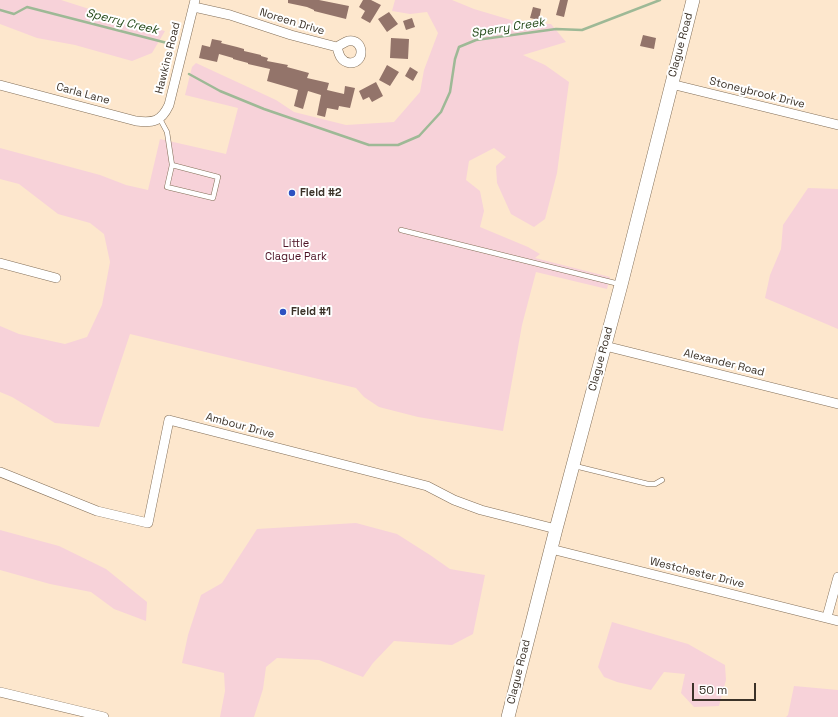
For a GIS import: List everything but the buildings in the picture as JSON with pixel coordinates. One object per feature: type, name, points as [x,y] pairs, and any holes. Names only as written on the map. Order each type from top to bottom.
[{"type":"main road","name":"Clague Road","points":[[508,717],[621,285],[692,0]]},
{"type":"street","name":"Noreen Drive","points":[[195,3],[291,35],[337,47]]},
{"type":"street","name":"Hawkins Road","points":[[160,119],[166,113],[169,105],[195,3]]},
{"type":"street","name":"Stoneybrook Drive","points":[[671,84],[838,125]]},
{"type":"street","name":"Carla Lane","points":[[0,85],[136,121],[146,122],[160,119]]},
{"type":"street","points":[[0,263],[56,278]]},
{"type":"street","name":"Alexander Road","points":[[605,346],[838,404]]},
{"type":"street","name":"Ambour Drive","points":[[0,472],[97,511],[148,523],[169,420],[427,486],[454,500],[481,510],[556,529]]},
{"type":"street","name":"Westchester Drive","points":[[551,549],[838,620]]},
{"type":"street","points":[[827,617],[838,577]]},
{"type":"street","points":[[0,692],[104,717]]},
{"type":"lane","points":[[160,119],[167,132],[171,148],[172,165],[167,187],[213,198],[218,177],[172,165]]},
{"type":"lane","points":[[401,230],[621,285]]},
{"type":"lane","points":[[573,466],[648,484],[655,484],[662,480]]},
{"type":"green space","points":[[0,0],[61,0],[136,24],[165,31],[152,53],[132,61],[75,45],[37,38],[0,24]]},
{"type":"green space","name":"Little Clague Park","points":[[395,0],[452,0],[474,9],[521,23],[551,24],[566,42],[523,55],[545,65],[569,82],[557,173],[545,219],[534,227],[511,214],[497,183],[496,166],[506,157],[494,148],[469,161],[466,180],[480,191],[484,211],[480,227],[528,247],[540,254],[535,258],[610,277],[607,289],[536,272],[522,325],[503,431],[418,417],[379,407],[364,397],[356,388],[130,334],[99,427],[55,423],[12,397],[0,392],[0,326],[19,334],[65,344],[87,337],[102,305],[110,262],[104,234],[90,223],[58,214],[19,184],[0,179],[0,148],[100,175],[126,185],[148,190],[160,139],[226,154],[238,108],[185,95],[192,67],[196,63],[276,100],[294,112],[346,125],[394,122],[420,92],[424,70],[438,33],[427,12],[410,14],[392,11]]},
{"type":"green space","points":[[808,188],[838,189],[838,329],[765,298],[770,275],[781,249],[783,225]]},
{"type":"green space","points":[[356,523],[397,534],[450,569],[485,575],[473,634],[452,645],[394,641],[373,663],[363,677],[319,660],[277,658],[266,667],[263,689],[254,717],[220,717],[225,691],[224,673],[182,663],[188,635],[201,595],[222,583],[257,529]]},
{"type":"green space","points":[[0,530],[59,546],[106,569],[147,602],[146,621],[114,609],[91,592],[50,584],[0,570]]},
{"type":"green space","points":[[612,622],[688,644],[725,665],[726,680],[719,706],[694,707],[681,693],[685,674],[664,672],[651,690],[617,682],[604,677],[598,667]]},
{"type":"green space","points":[[794,686],[838,690],[838,717],[786,717],[788,715]]},
{"type":"waterway","name":"Sperry Creek","points":[[189,74],[220,91],[264,109],[369,145],[398,145],[419,136],[441,112],[450,92],[455,59],[459,47],[476,40],[556,29],[582,30],[660,0]]},
{"type":"waterway","name":"Sperry Creek","points":[[0,10],[14,14],[27,7],[171,44]]},
{"type":"place","name":"Field #2","points":[[292,193]]},
{"type":"place","name":"Field #1","points":[[283,312]]}]
